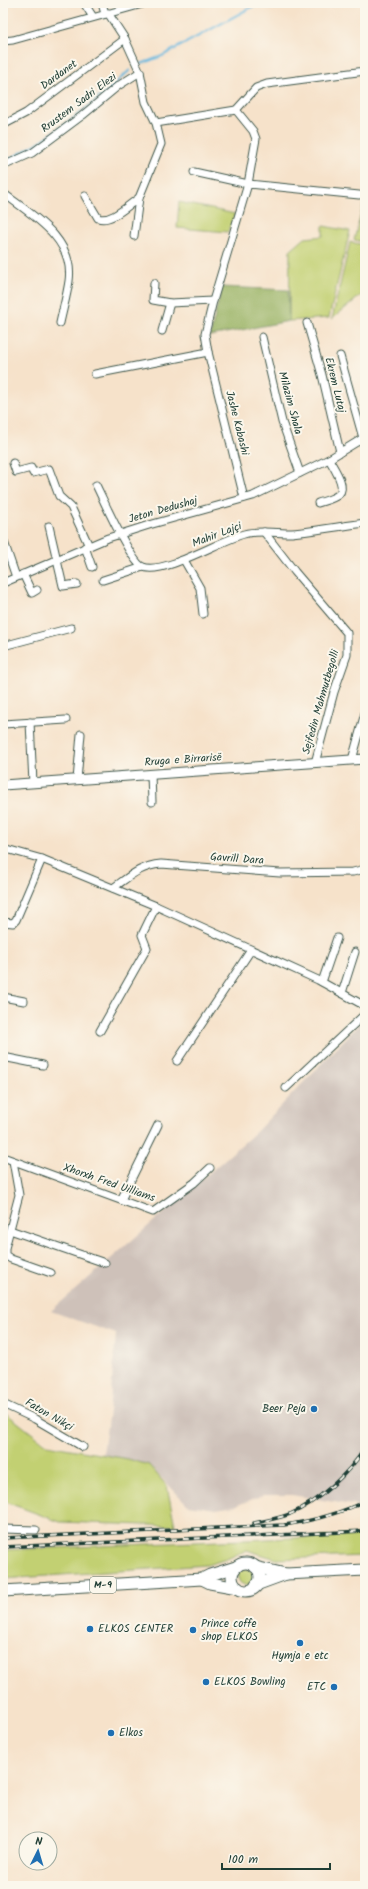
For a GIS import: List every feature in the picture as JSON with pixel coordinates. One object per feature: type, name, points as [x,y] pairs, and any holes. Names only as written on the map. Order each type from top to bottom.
[{"type":"main road","name":"M-9","points":[[3,1591],[202,1579],[244,1563],[286,1574],[365,1570]]},
{"type":"main road","points":[[236,1567],[232,1578],[238,1588]]},
{"type":"main road","points":[[255,1567],[260,1577],[256,1585]]},
{"type":"main road","name":"M-9","points":[[202,1579],[210,1583],[248,1590],[256,1585],[286,1574]]},
{"type":"street","points":[[84,3],[94,17]]},
{"type":"street","points":[[102,3],[125,39],[140,72],[146,102],[156,124],[161,144],[139,198],[134,236]]},
{"type":"street","points":[[3,41],[13,40],[146,3]]},
{"type":"street","name":"Dardanet","points":[[3,125],[26,112],[125,39]]},
{"type":"street","points":[[156,124],[236,110],[256,88],[267,84],[365,71]]},
{"type":"street","name":"Rrustem Sadri Elezi","points":[[3,166],[32,153],[83,115],[118,86],[140,72]]},
{"type":"street","name":"Jashe Kabashi","points":[[236,110],[253,131],[256,139],[248,184],[213,301],[205,334],[208,352],[244,498]]},
{"type":"street","points":[[194,172],[248,184],[359,195]]},
{"type":"street","points":[[3,194],[56,236],[69,261],[70,280],[60,323]]},
{"type":"street","points":[[85,196],[98,218],[103,220],[110,218],[139,198]]},
{"type":"street","points":[[154,283],[153,300],[170,303],[213,301]]},
{"type":"street","points":[[162,331],[170,303]]},
{"type":"street","name":"Ekrem Lutaj","points":[[307,323],[322,375],[340,452]]},
{"type":"street","name":"Milazim Shala","points":[[262,337],[282,422],[300,474]]},
{"type":"street","points":[[95,374],[208,352]]},
{"type":"street","name":"Jeton Dedushaj","points":[[3,583],[57,559],[120,534],[253,496],[329,459],[364,438],[340,356]]},
{"type":"street","points":[[318,503],[338,495],[341,490],[341,484],[329,459]]},
{"type":"street","points":[[13,463],[16,472],[30,468],[33,473],[49,469],[59,496],[71,507],[87,547],[92,567]]},
{"type":"street","points":[[96,486],[120,534],[138,564],[143,567]]},
{"type":"street","name":"Mahir Lajçi","points":[[102,580],[143,567],[155,568],[184,560],[243,534],[264,532],[293,533],[365,523]]},
{"type":"street","points":[[49,526],[63,586],[77,584]]},
{"type":"street","name":"Sejfedin Mahmutbegolli","points":[[264,532],[294,572],[347,633],[348,655],[334,692],[315,763]]},
{"type":"street","points":[[3,538],[19,576],[32,593],[37,590]]},
{"type":"street","points":[[184,560],[200,588],[203,614]]},
{"type":"street","points":[[3,646],[71,628]]},
{"type":"street","points":[[352,760],[365,713]]},
{"type":"street","points":[[3,724],[66,720]]},
{"type":"street","points":[[30,722],[33,783]]},
{"type":"street","points":[[77,780],[81,734]]},
{"type":"street","name":"Rruga e Birrarisë","points":[[3,785],[365,759]]},
{"type":"street","points":[[151,774],[152,802]]},
{"type":"street","points":[[3,848],[42,859],[156,906],[322,982],[365,1006]]},
{"type":"street","points":[[3,922],[13,923],[16,920],[42,859]]},
{"type":"street","name":"Gavrill Dara","points":[[113,888],[149,865],[161,864],[280,873],[353,872],[365,869]]},
{"type":"street","points":[[100,1031],[147,948],[142,935],[156,906]]},
{"type":"street","points":[[322,982],[337,938]]},
{"type":"street","points":[[177,1061],[251,950]]},
{"type":"street","points":[[342,993],[355,952]]},
{"type":"street","points":[[4,997],[24,1001]]},
{"type":"street","points":[[286,1088],[365,1014]]},
{"type":"street","points":[[3,1057],[43,1065]]},
{"type":"street","points":[[121,1200],[158,1125]]},
{"type":"street","name":"Xhorxh Fred Uilliams","points":[[3,1157],[153,1212],[194,1183],[210,1168]]},
{"type":"street","points":[[13,1160],[19,1195],[5,1248],[5,1255],[11,1259],[51,1273]]},
{"type":"street","points":[[10,1230],[105,1263]]},
{"type":"street","name":"Faton Nikçi","points":[[3,1404],[17,1409],[83,1447]]},
{"type":"street","points":[[3,1529],[36,1530]]},
{"type":"shaded area","points":[[365,1018],[365,1507],[292,1495],[263,1495],[235,1506],[216,1509],[188,1505],[149,1465],[103,1454],[110,1404],[116,1334],[51,1311],[256,1132]]},
{"type":"green space","points":[[365,198],[365,242],[354,240]]},
{"type":"green space","points":[[179,202],[235,214],[228,232],[177,228]]},
{"type":"green space","points":[[323,226],[350,231],[329,318],[289,321],[290,251],[305,238],[323,236]]},
{"type":"green space","points":[[350,242],[365,245],[365,292],[332,319]]},
{"type":"green space","points":[[222,287],[288,290],[289,321],[210,336]]},
{"type":"green space","points":[[3,1411],[47,1445],[128,1459],[149,1465],[167,1486],[175,1526],[60,1522],[3,1501]]},
{"type":"green space","points":[[365,1535],[365,1556],[276,1559],[247,1550],[227,1559],[207,1565],[3,1579],[3,1550]]},
{"type":"green space","points":[[246,1569],[253,1574],[254,1577],[249,1584],[246,1585],[239,1580],[238,1577],[243,1570]]},
{"type":"waterway","points":[[141,64],[162,56],[259,3]]},
{"type":"waterway","points":[[3,162],[37,143],[70,121],[86,109],[130,70]]},
{"type":"railway","points":[[254,1523],[290,1514],[322,1495],[342,1477],[365,1448]]},
{"type":"railway","points":[[3,1538],[284,1525],[325,1516],[345,1510],[365,1501]]},
{"type":"railway","points":[[3,1547],[365,1531]]},
{"type":"place","name":"Beer Peja","points":[[314,1409]]},
{"type":"place","name":"ELKOS CENTER","points":[[90,1629]]},
{"type":"place","name":"Prince coffe shop ELKOS","points":[[193,1630]]},
{"type":"place","name":"Hymja e etc","points":[[300,1643]]},
{"type":"place","name":"ELKOS Bowling","points":[[206,1682]]},
{"type":"place","name":"ETC","points":[[334,1687]]},
{"type":"place","name":"Elkos","points":[[111,1733]]}]
